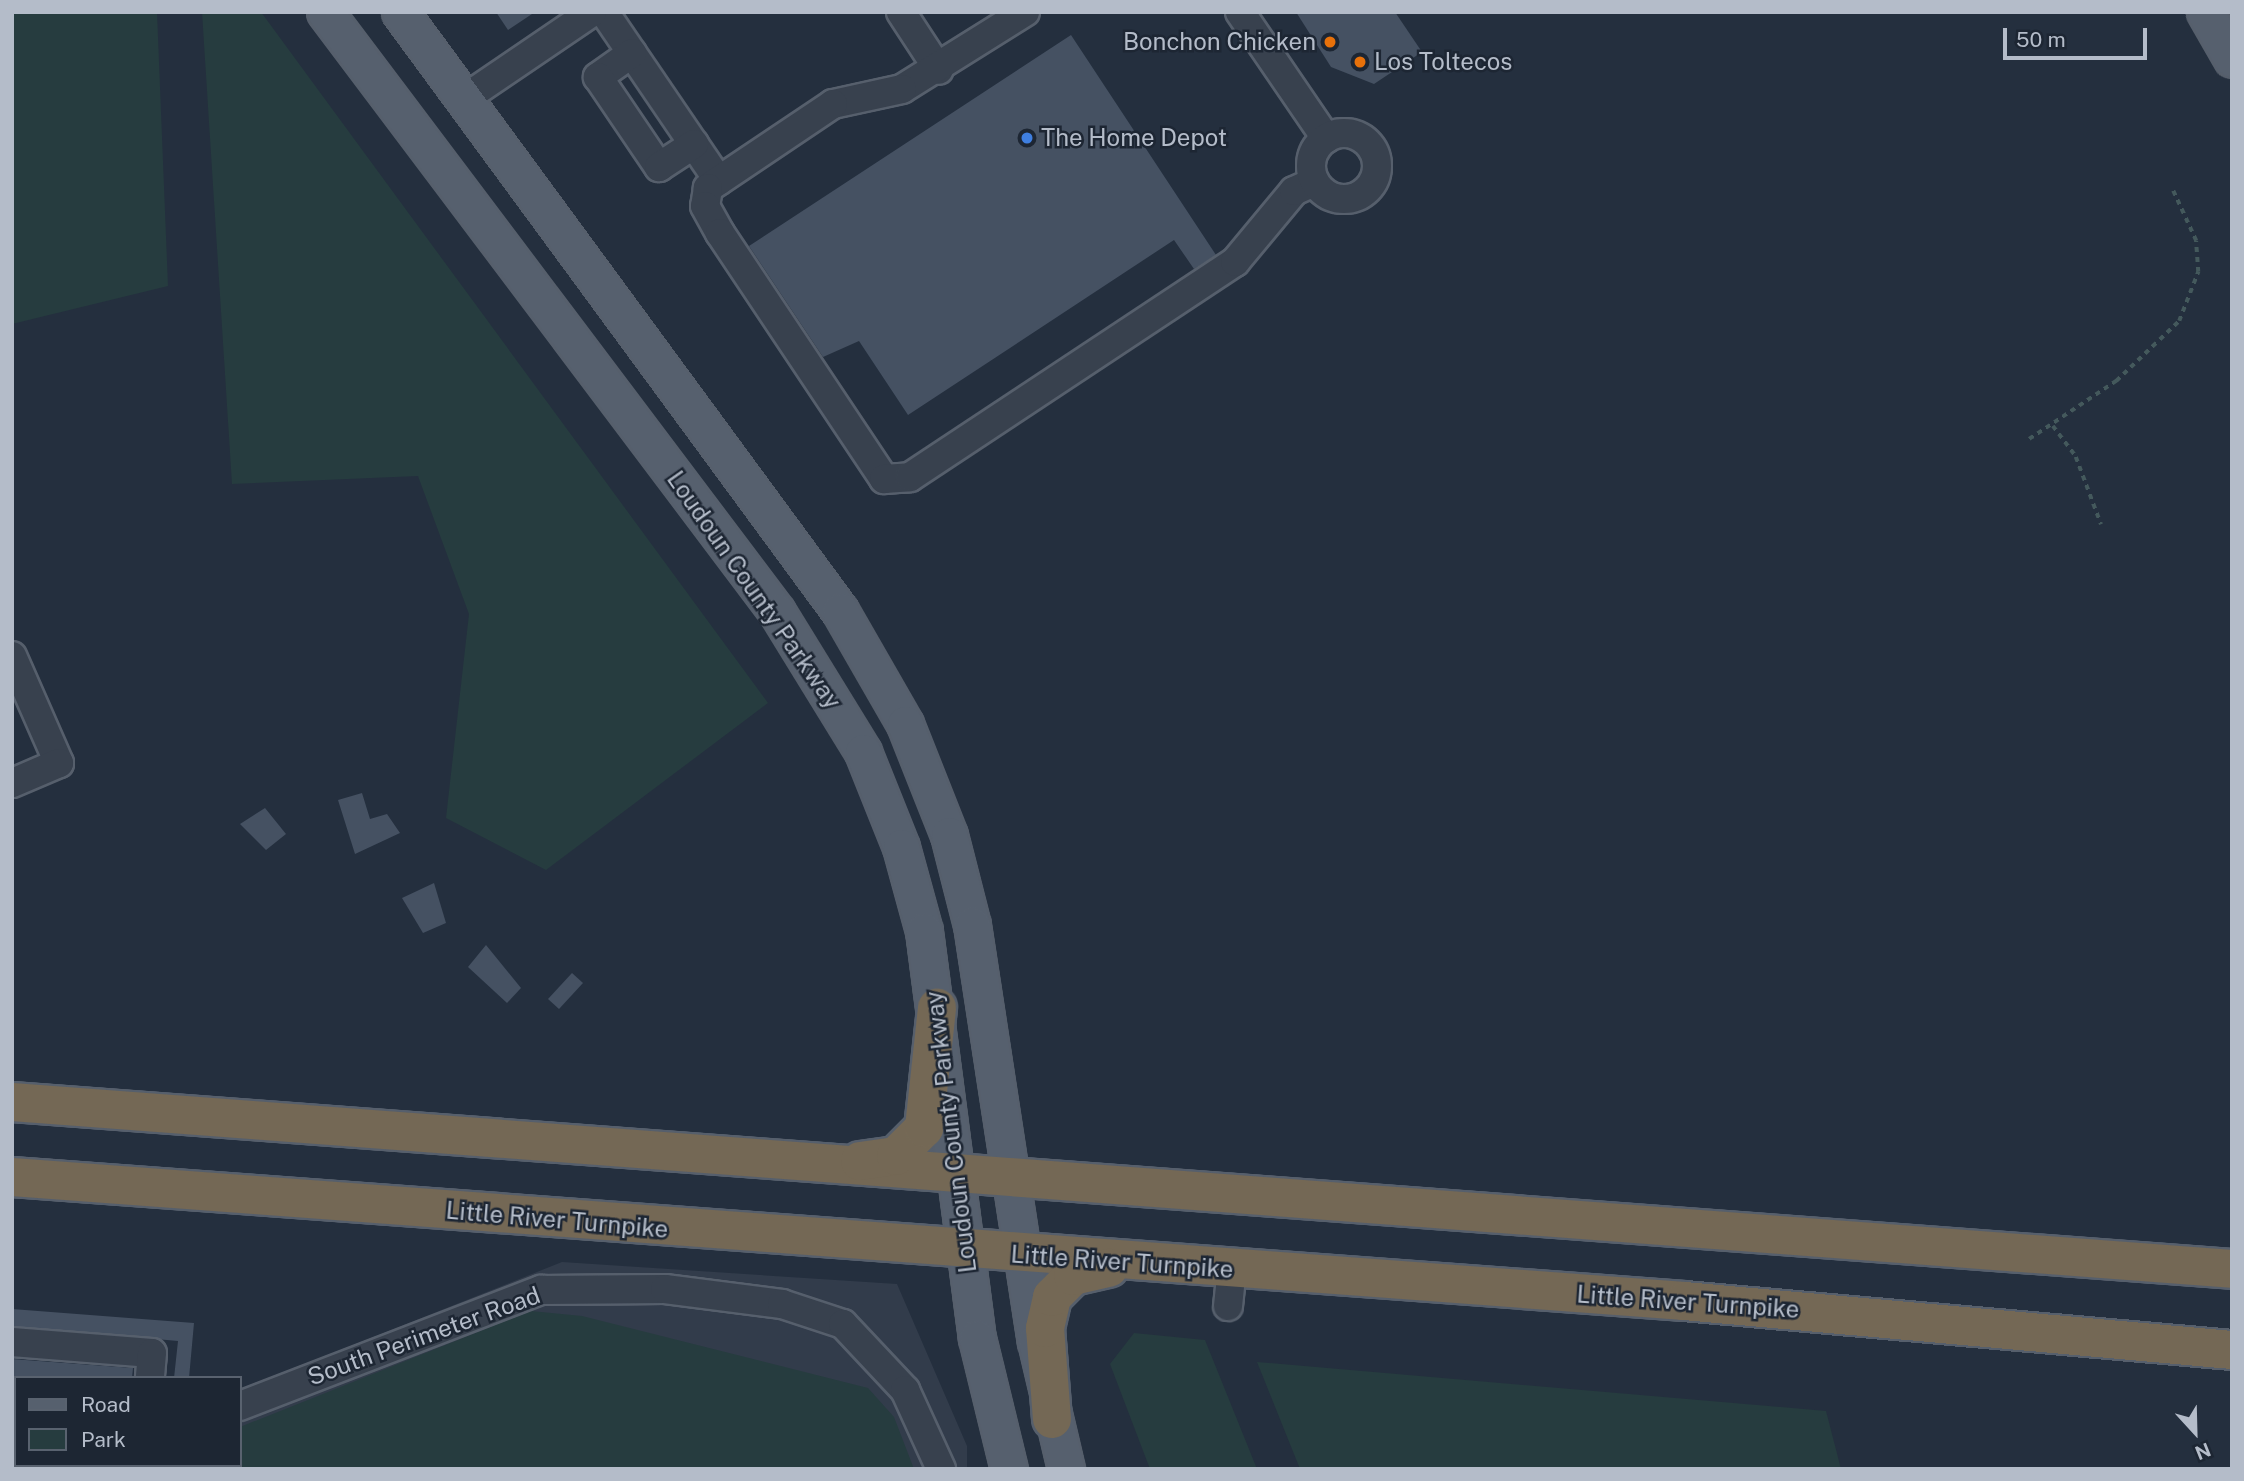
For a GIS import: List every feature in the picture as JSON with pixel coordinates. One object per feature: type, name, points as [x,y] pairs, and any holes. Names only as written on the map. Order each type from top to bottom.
[{"type":"highway","points":[[795,1165],[884,1159],[917,1140],[928,1110],[937,1008]]},
{"type":"highway","points":[[12,1102],[956,1178],[2232,1269]]},
{"type":"highway","name":"Little River Turnpike","points":[[12,1177],[1153,1265],[1230,1288],[1684,1301],[2232,1350]]},
{"type":"highway","points":[[1052,1419],[1045,1328],[1052,1297],[1088,1271],[1153,1265]]},
{"type":"main road","name":"Loudoun County Parkway","points":[[325,12],[830,689],[901,847],[937,1008],[978,1345],[1009,1469]]},
{"type":"main road","name":"Loudoun County Parkway","points":[[400,12],[840,611],[905,724],[949,835],[972,925],[1023,1255],[1052,1419],[1066,1469]]},
{"type":"main road","points":[[2205,12],[2232,59]]},
{"type":"lane","points":[[464,99],[592,12]]},
{"type":"lane","points":[[604,12],[719,181]]},
{"type":"lane","points":[[901,12],[939,70]]},
{"type":"lane","points":[[1026,12],[939,70],[902,89],[833,104],[708,188],[705,206],[720,233],[884,479],[910,477],[1235,262],[1294,191],[1314,182]]},
{"type":"lane","points":[[1240,12],[1326,138]]},
{"type":"lane","points":[[632,53],[598,77],[659,167],[694,144]]},
{"type":"lane","points":[[1345,133],[1364,140],[1376,156],[1376,177],[1363,194],[1341,200],[1314,182],[1311,163],[1326,138],[1345,133]]},
{"type":"lane","points":[[12,656],[59,763],[12,783]]},
{"type":"lane","name":"South Perimeter Road","points":[[242,1405],[541,1290],[607,1286],[696,1293],[782,1304],[843,1324],[905,1390],[941,1469]]},
{"type":"lane","points":[[12,1342],[152,1353],[150,1376]]},
{"type":"path","points":[[2029,439],[2053,426],[2116,381],[2179,321],[2198,272],[2196,241],[2173,191]]},
{"type":"path","points":[[2053,426],[2076,457],[2101,524]]},
{"type":"shaded area","points":[[562,1262],[897,1284],[967,1446],[967,1469],[41,1469],[242,1467],[242,1389]]},
{"type":"green space","points":[[12,12],[157,12],[168,286],[12,324]]},
{"type":"green space","points":[[202,12],[261,12],[768,703],[546,870],[446,818],[469,614],[418,476],[232,484]]},
{"type":"green space","points":[[531,1311],[582,1316],[868,1388],[894,1417],[914,1469],[135,1469],[242,1467],[242,1426]]},
{"type":"green space","points":[[1134,1333],[1205,1340],[1257,1469],[1150,1469],[1110,1364]]},
{"type":"green space","points":[[1257,1362],[1826,1411],[1841,1469],[1300,1469]]},
{"type":"building","points":[[496,12],[535,12],[508,30]]},
{"type":"building","points":[[1296,12],[1395,12],[1422,52],[1374,84],[1331,67]]},
{"type":"building","name":"The Home Depot","points":[[1071,35],[1216,255],[1194,269],[1174,240],[908,415],[859,341],[823,357],[749,246]]},
{"type":"building","points":[[362,793],[370,819],[387,814],[400,833],[355,854],[338,800]]},
{"type":"building","points":[[265,808],[286,834],[266,850],[240,824]]},
{"type":"building","points":[[434,883],[446,923],[423,933],[402,898]]},
{"type":"building","points":[[486,945],[521,988],[507,1003],[468,967]]},
{"type":"building","points":[[572,973],[583,983],[559,1009],[548,999]]},
{"type":"building","points":[[12,1309],[194,1323],[189,1376],[174,1376],[178,1341],[12,1326]]},
{"type":"building","points":[[12,1359],[133,1368],[132,1376],[12,1378]]},
{"type":"place","name":"Bonchon Chicken","points":[[1330,42]]},
{"type":"place","name":"Los Toltecos","points":[[1360,62]]},
{"type":"place","name":"The Home Depot","points":[[1027,138]]}]
